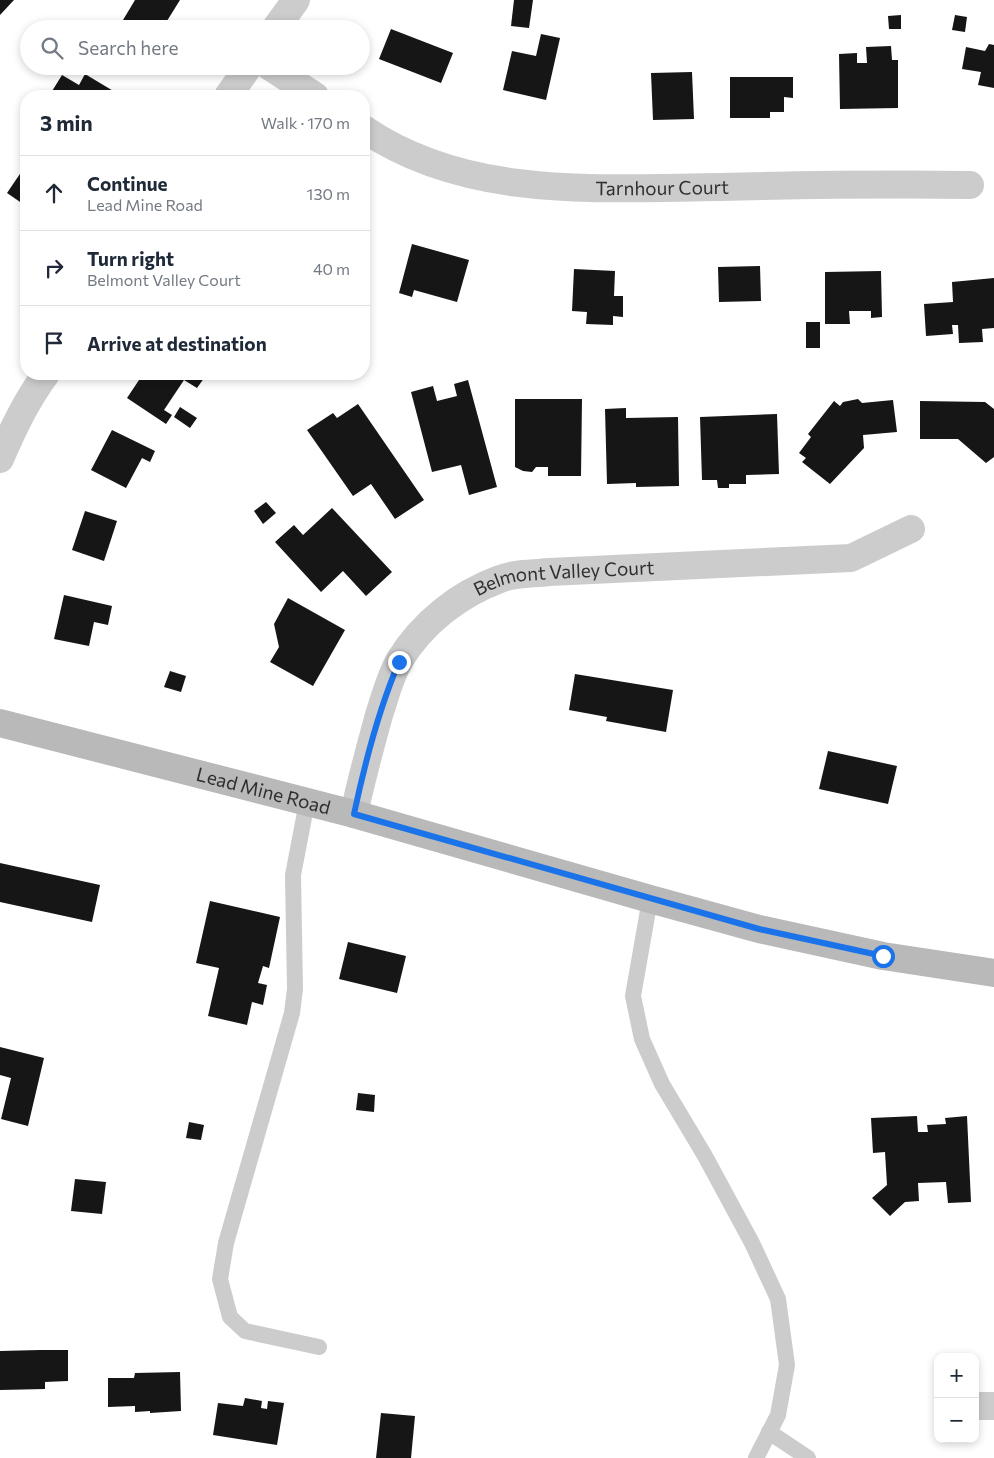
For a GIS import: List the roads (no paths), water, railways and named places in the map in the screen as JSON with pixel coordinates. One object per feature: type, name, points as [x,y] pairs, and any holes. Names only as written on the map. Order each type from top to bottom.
[{"type":"main road","name":"Lead Mine Road","points":[[0,724],[354,814],[759,929],[874,954],[994,973]]},
{"type":"street","points":[[282,20],[296,0]]},
{"type":"street","points":[[232,90],[243,75]]},
{"type":"street","points":[[283,75],[306,90]]},
{"type":"street","name":"Tarnhour Court","points":[[370,132],[408,152],[445,167],[498,181],[556,188],[970,185]]},
{"type":"street","points":[[0,459],[10,433],[30,395],[41,380]]},
{"type":"street","name":"Belmont Valley Court","points":[[354,814],[370,748],[386,694],[399,662],[420,632],[444,609],[472,592],[501,578],[549,572],[851,558],[911,529]]},
{"type":"street","points":[[979,1406],[994,1406]]},
{"type":"lane","points":[[307,802],[293,875],[294,989],[292,1013],[226,1243],[220,1279],[230,1317],[246,1331],[319,1347]]},
{"type":"lane","points":[[650,899],[633,996],[642,1039],[662,1084],[710,1165],[752,1243],[778,1299],[787,1365],[778,1415],[756,1458]]},
{"type":"lane","points":[[769,1432],[808,1458]]}]
